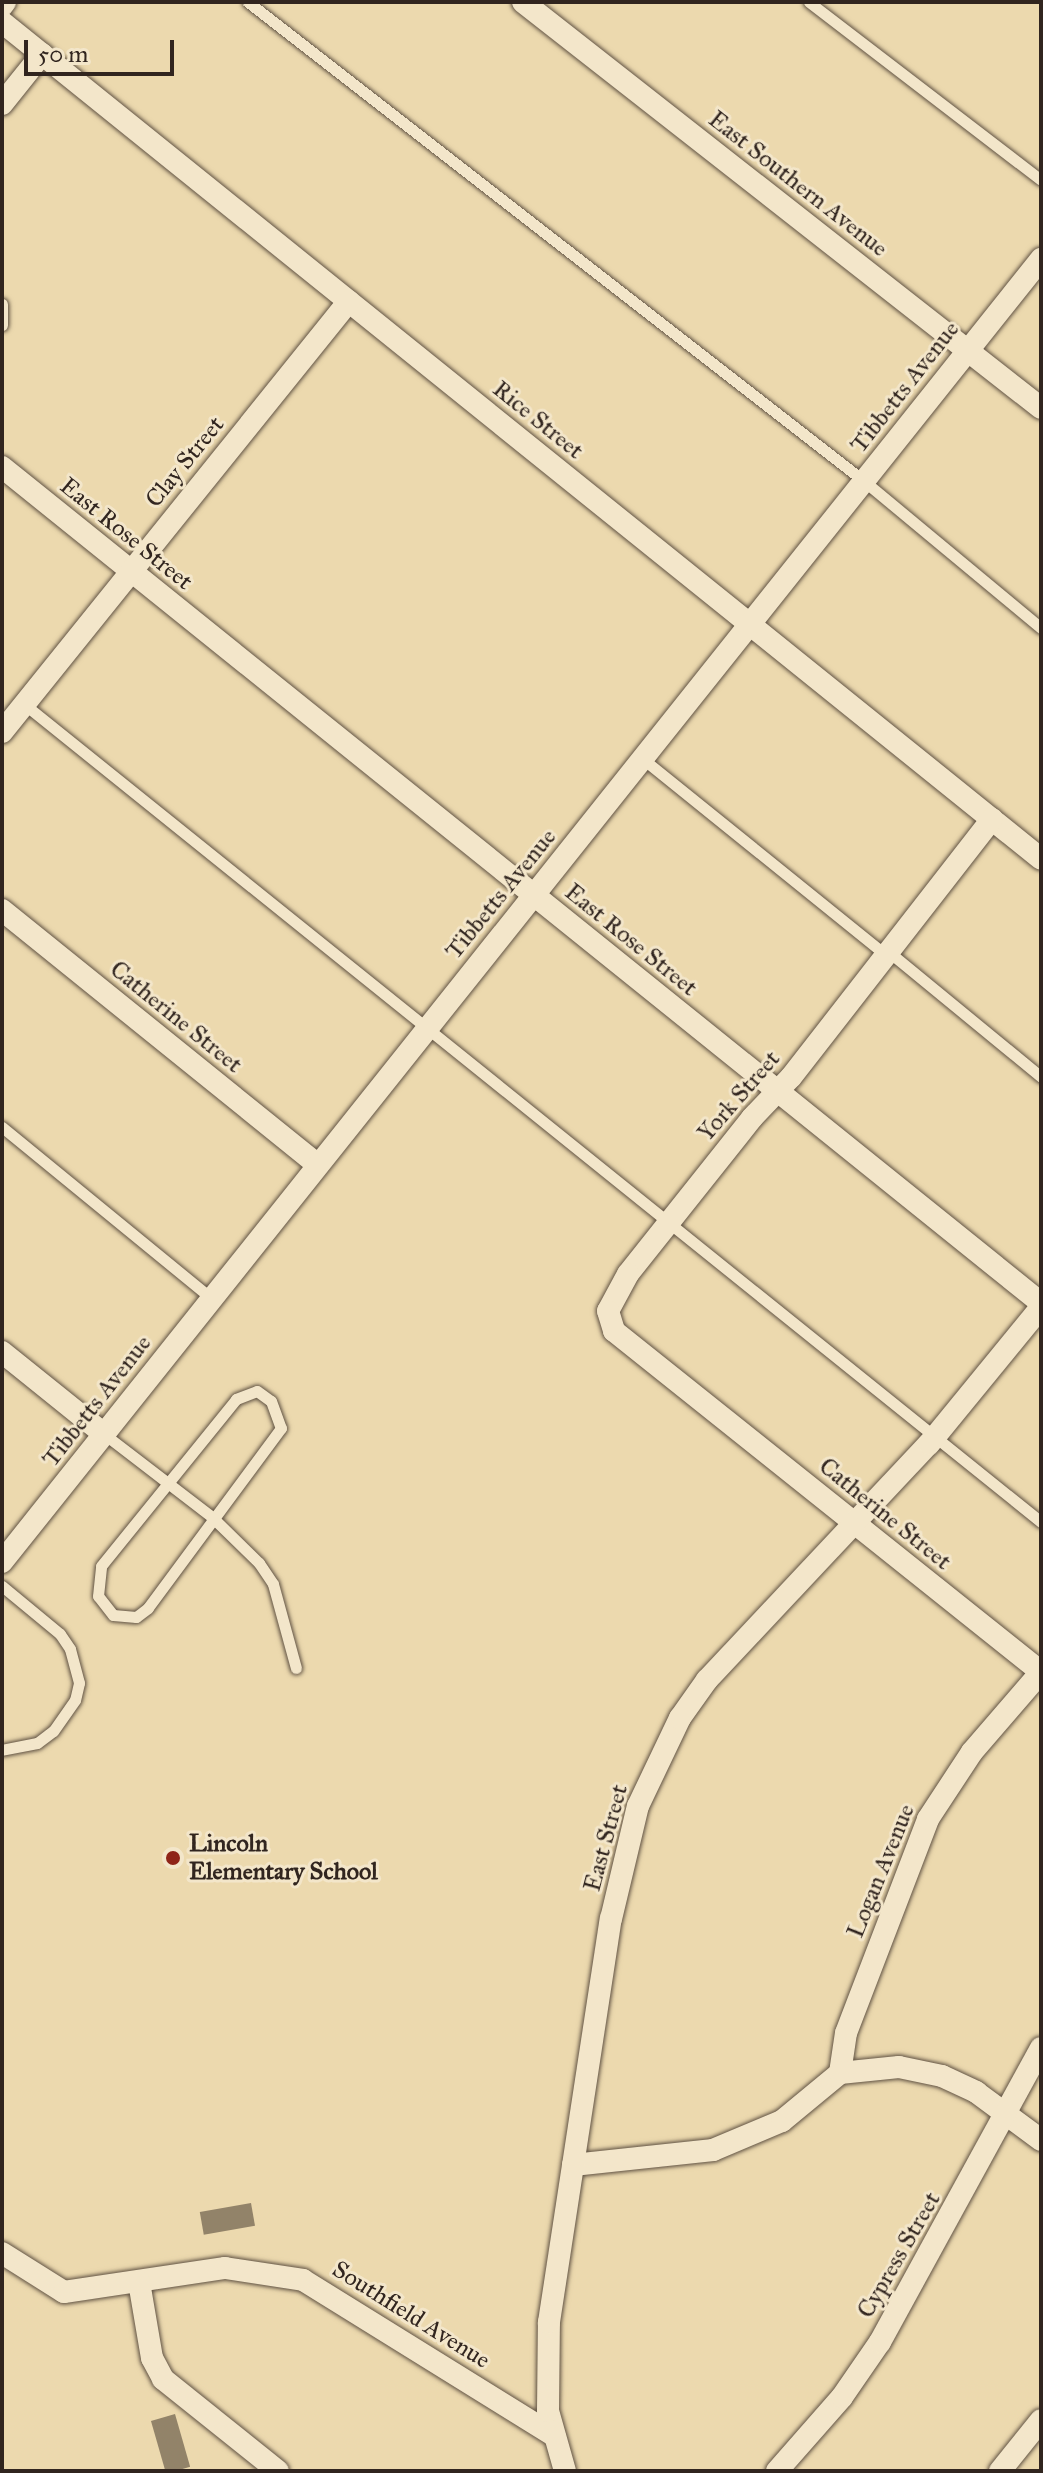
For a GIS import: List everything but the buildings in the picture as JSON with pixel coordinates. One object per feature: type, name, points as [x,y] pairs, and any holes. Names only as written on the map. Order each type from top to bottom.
[{"type":"street","name":"East Southern Avenue","points":[[523,2],[1041,408]]},
{"type":"street","name":"Rice Street","points":[[2,22],[1041,859]]},
{"type":"street","points":[[2,104],[42,54]]},
{"type":"street","name":"Tibbetts Avenue","points":[[2,1562],[1041,259]]},
{"type":"street","name":"Clay Street","points":[[2,732],[349,301]]},
{"type":"street","name":"East Rose Street","points":[[2,467],[1041,1305]]},
{"type":"street","name":"York Street","points":[[696,1396],[614,1331],[609,1321],[611,1303],[669,1223],[778,1092],[992,819]]},
{"type":"street","name":"Catherine Street","points":[[2,910],[317,1164]]},
{"type":"street","name":"East Street","points":[[570,2467],[555,2436],[546,2369],[573,2165],[626,1843],[654,1767],[707,1680],[750,1629],[856,1524],[935,1437],[1041,1305]]},
{"type":"street","points":[[2,1352],[104,1434]]},
{"type":"street","name":"Catherine Street","points":[[696,1396],[1041,1672]]},
{"type":"street","name":"Logan Avenue","points":[[840,2073],[846,2033],[928,1819],[972,1752],[1041,1672]]},
{"type":"street","name":"Cypress Street","points":[[777,2471],[842,2397],[880,2342],[1041,2048]]},
{"type":"street","points":[[573,2165],[713,2150],[750,2138],[782,2121],[840,2073],[921,2070],[976,2092],[1041,2140]]},
{"type":"street","name":"Southfield Avenue","points":[[2,2253],[64,2292],[225,2268],[303,2280],[555,2436]]},
{"type":"street","points":[[139,2282],[152,2358],[163,2379],[278,2471]]},
{"type":"street","points":[[1000,2471],[1041,2420]]},
{"type":"lane","points":[[248,2],[864,481],[1041,628]]},
{"type":"lane","points":[[809,2],[1041,180]]},
{"type":"lane","points":[[2,304],[2,325]]},
{"type":"lane","points":[[24,704],[1041,1522]]},
{"type":"lane","points":[[643,759],[1041,1077]]},
{"type":"lane","points":[[2,1127],[211,1298]]},
{"type":"lane","points":[[257,1391],[271,1401],[281,1428],[212,1517],[148,1608],[136,1617],[113,1615],[98,1596],[101,1566],[168,1482],[236,1399],[257,1391]]},
{"type":"lane","points":[[104,1434],[212,1517],[273,1584],[296,1668]]},
{"type":"lane","points":[[2,1586],[60,1634],[70,1649],[79,1683],[68,1713],[53,1731],[37,1743],[2,1750]]},
{"type":"place","name":"Lincoln Elementary School","points":[[173,1858]]}]
